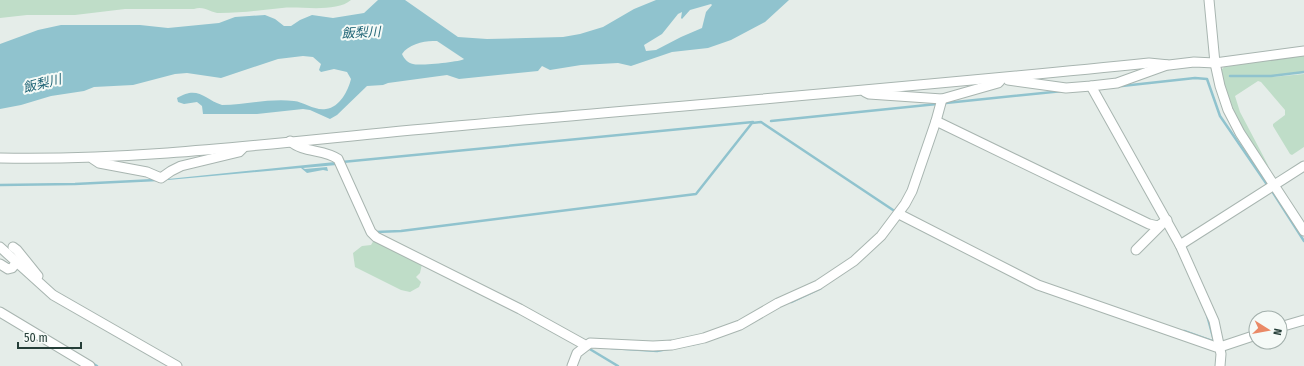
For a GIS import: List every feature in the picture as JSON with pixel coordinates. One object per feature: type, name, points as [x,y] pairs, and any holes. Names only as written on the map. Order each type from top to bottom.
[{"type":"street","points":[[1209,0],[1215,59],[1223,97],[1233,121],[1304,231]]},
{"type":"street","points":[[1002,78],[1010,81],[1066,88],[1091,86],[1117,83],[1169,65],[1215,59],[1304,51]]},
{"type":"street","points":[[0,158],[92,158],[134,156],[1002,78],[1149,63],[1169,65]]},
{"type":"street","points":[[861,90],[869,94],[942,99],[998,83],[1002,78]]},
{"type":"street","points":[[1091,86],[1164,222],[1180,245],[1214,321],[1220,366]]},
{"type":"street","points":[[572,366],[577,353],[585,345],[596,343],[631,346],[672,345],[704,338],[740,325],[778,303],[818,285],[854,261],[881,236],[899,214],[912,192],[942,99]]},
{"type":"street","points":[[936,121],[1149,224],[1155,226],[1164,222]]},
{"type":"street","points":[[290,141],[296,146],[326,154],[338,159],[371,232],[376,237],[520,309],[585,345]]},
{"type":"street","points":[[92,158],[99,163],[147,172],[161,178],[176,168],[239,152],[244,146]]},
{"type":"street","points":[[1180,245],[1304,166]]},
{"type":"street","points":[[899,214],[1038,285],[1218,347],[1248,338]]},
{"type":"street","points":[[1136,250],[1164,222]]},
{"type":"street","points":[[0,247],[53,295],[177,366]]},
{"type":"street","points":[[13,247],[35,272],[46,289]]},
{"type":"street","points":[[0,264],[10,268],[16,263]]},
{"type":"street","points":[[0,312],[90,366]]},
{"type":"street","points":[[1288,325],[1304,320]]},
{"type":"green space","points":[[0,0],[351,0],[345,4],[328,8],[282,8],[220,13],[201,8],[125,9],[75,15],[27,15],[0,18]]},
{"type":"green space","points":[[1304,55],[1304,72],[1271,76],[1229,77],[1272,77],[1304,74],[1304,147],[1292,155],[1273,126],[1273,124],[1285,115],[1285,110],[1261,82],[1258,81],[1235,96],[1240,112],[1269,167],[1252,146],[1239,122],[1228,97],[1221,70],[1224,67]]},
{"type":"green space","points":[[374,240],[422,264],[420,273],[416,277],[421,282],[419,287],[410,292],[401,290],[355,267],[353,253],[362,246],[371,245]]},
{"type":"water","name":"飯梨川","points":[[378,0],[405,0],[458,37],[487,39],[563,37],[580,34],[603,27],[634,9],[656,0],[789,0],[765,22],[731,40],[708,48],[672,52],[631,66],[618,63],[581,65],[550,70],[542,66],[538,71],[459,79],[447,75],[367,86],[337,115],[330,119],[310,110],[303,109],[257,114],[203,114],[202,106],[197,102],[184,104],[178,102],[177,98],[184,94],[196,93],[222,105],[285,100],[298,102],[314,108],[331,108],[343,98],[351,79],[347,72],[334,69],[321,72],[319,70],[321,64],[313,57],[303,56],[278,59],[221,78],[187,73],[175,74],[133,85],[94,87],[84,91],[51,96],[21,105],[0,109],[0,44],[38,30],[61,25],[140,25],[168,28],[219,23],[235,17],[265,15],[275,19],[284,26],[291,26],[312,15],[333,18],[364,13]],"holes":[[[712,5],[706,12],[702,28],[656,50],[646,51],[644,45],[662,34],[678,14],[682,12],[682,19],[690,10]],[[437,41],[464,59],[431,64],[417,64],[408,62],[402,54],[408,48],[424,42]]]},
{"type":"water","points":[[335,162],[337,165],[303,168],[327,167],[328,171],[323,170],[307,173],[301,168],[168,180],[168,179]]},
{"type":"waterway","points":[[1230,76],[1271,76],[1304,72]]},
{"type":"waterway","points":[[1122,86],[1195,78],[1207,79],[1220,116],[1268,186]]},
{"type":"waterway","points":[[946,103],[1063,91]]},
{"type":"waterway","points":[[771,121],[937,104]]},
{"type":"waterway","points":[[342,162],[753,122]]},
{"type":"waterway","points":[[376,232],[401,231],[696,194],[752,123],[761,122],[896,212]]},
{"type":"waterway","points":[[0,185],[75,184],[156,180]]},
{"type":"waterway","points":[[1272,191],[1304,241]]},
{"type":"waterway","points":[[791,302],[821,288]]},
{"type":"waterway","points":[[1207,315],[1214,341]]},
{"type":"waterway","points":[[1184,331],[1215,342]]},
{"type":"waterway","points":[[611,348],[657,351],[699,343]]},
{"type":"waterway","points":[[588,348],[618,366]]},
{"type":"waterway","points":[[92,363],[97,366]]}]
